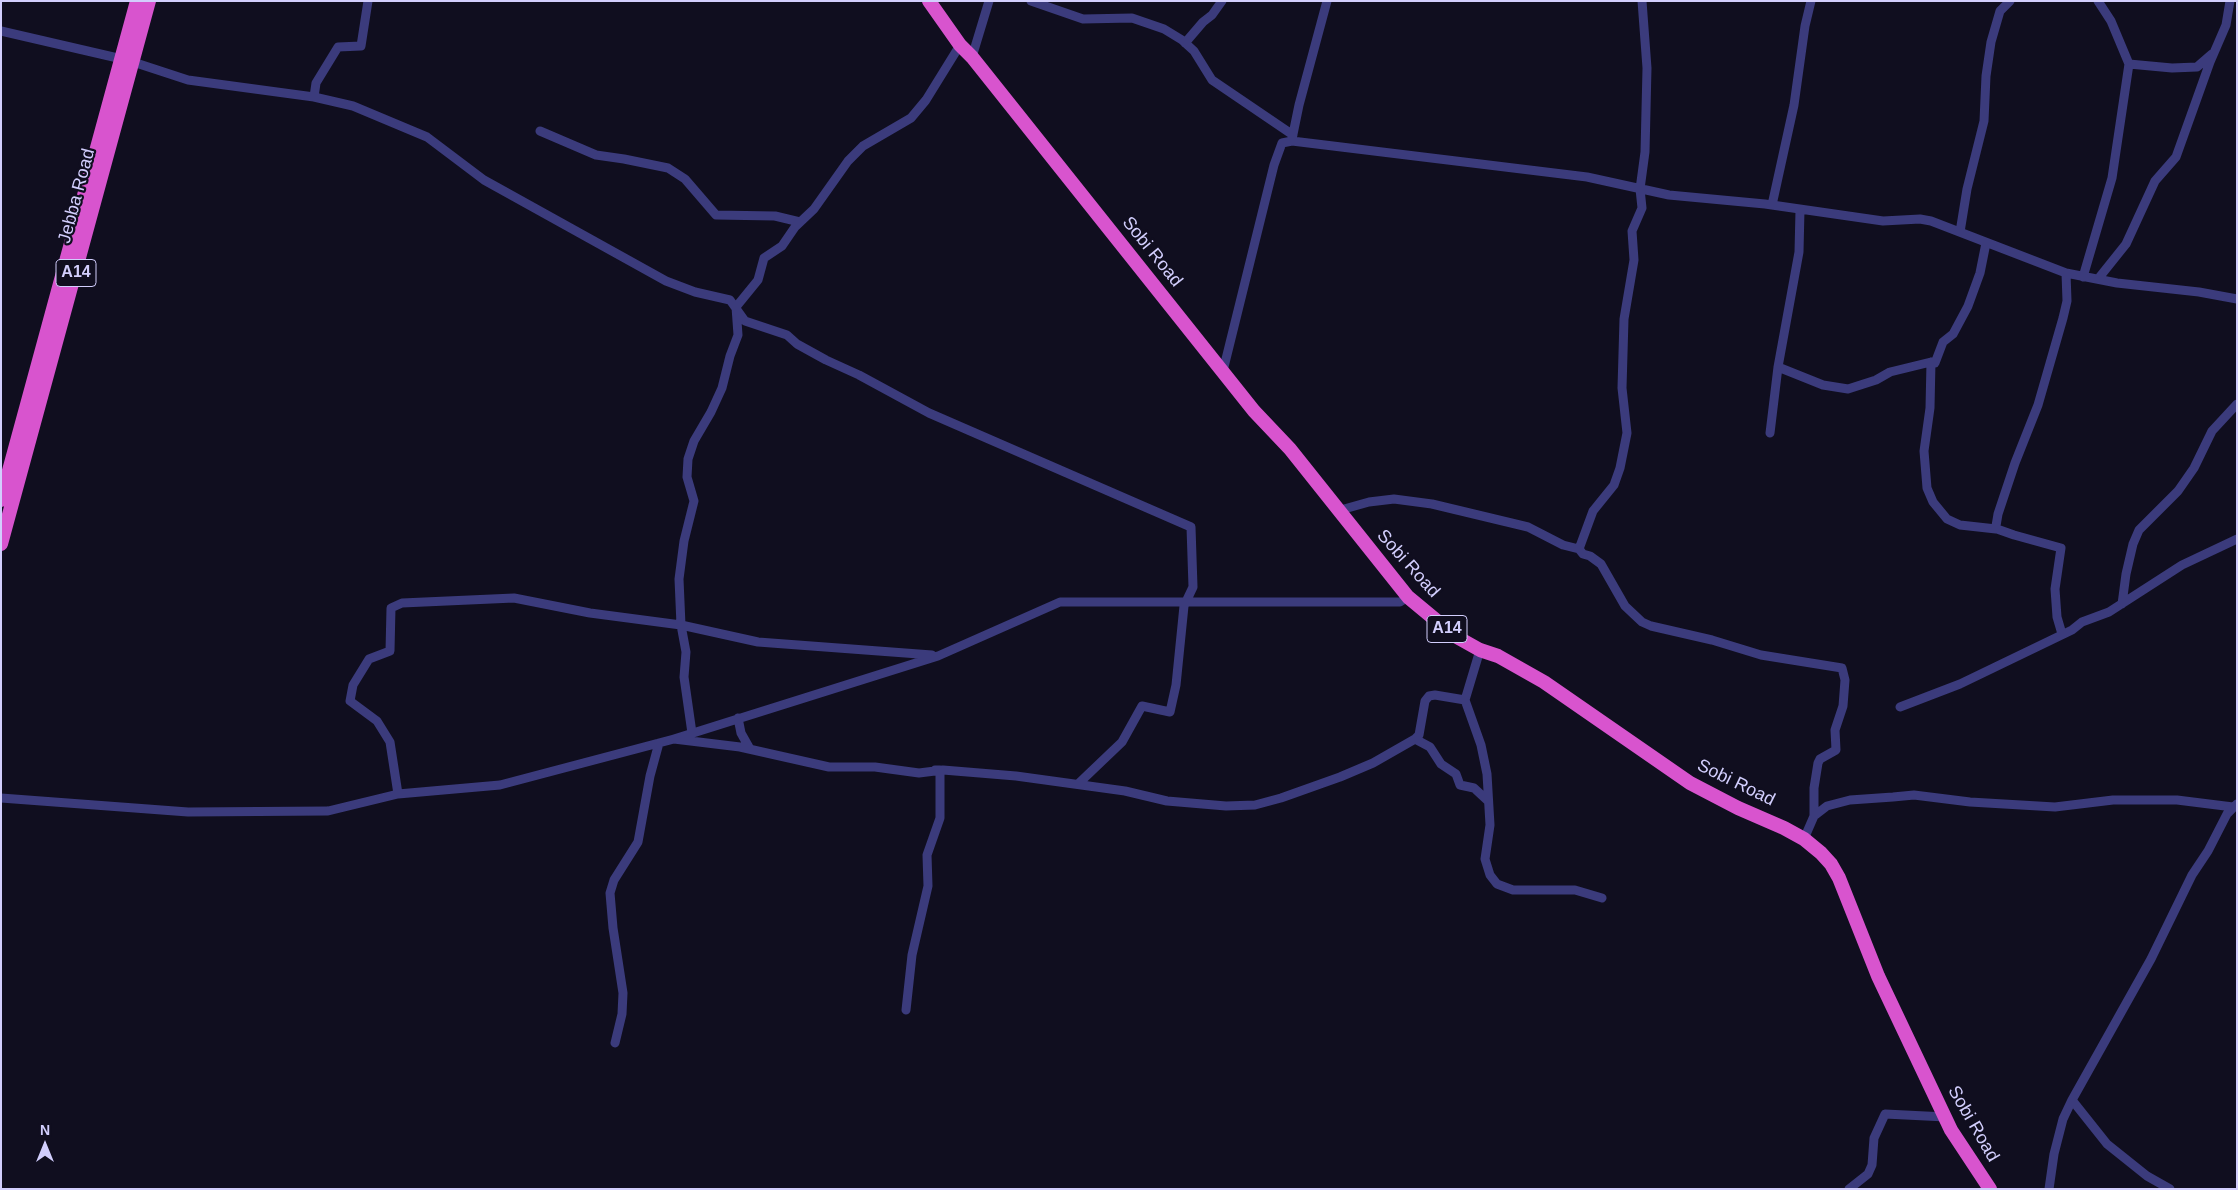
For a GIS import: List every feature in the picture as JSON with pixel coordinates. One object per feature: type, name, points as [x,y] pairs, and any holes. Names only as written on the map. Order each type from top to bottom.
[{"type":"highway","name":"A14","points":[[1,500],[128,61],[137,1]]},
{"type":"highway","name":"Jebba Road","points":[[1,544],[128,61],[149,1]]},
{"type":"highway","name":"Sobi Road","points":[[929,1],[960,45],[972,57],[1254,411],[1290,450],[1408,597],[1455,636],[1480,650],[1498,656],[1544,682],[1690,782],[1804,839],[1831,864],[1839,878],[1878,976],[1951,1130],[1990,1189]]},
{"type":"street","points":[[314,97],[316,83],[338,47],[361,46],[368,1]]},
{"type":"street","points":[[972,57],[989,1]]},
{"type":"street","points":[[1030,1],[1083,19],[1139,19],[1164,29],[1194,51],[1212,80],[1292,138],[1587,177],[1669,195],[1772,205],[1883,221],[1920,219],[1931,221],[2066,273],[2098,280],[2199,292],[2237,299]]},
{"type":"street","points":[[1185,43],[1222,1]]},
{"type":"street","points":[[1292,138],[1327,1]]},
{"type":"street","points":[[1579,549],[1593,511],[1614,485],[1620,468],[1627,433],[1622,388],[1624,319],[1634,260],[1632,231],[1642,208],[1640,189],[1645,152],[1647,94],[1642,1]]},
{"type":"street","points":[[1772,205],[1794,105],[1805,26],[1811,1]]},
{"type":"street","points":[[1960,232],[1969,181],[1984,121],[1986,76],[1991,42],[2000,11],[2010,1]]},
{"type":"street","points":[[2083,277],[2112,178],[2129,64],[2111,21],[2098,1]]},
{"type":"street","points":[[2098,280],[2126,244],[2156,181],[2176,157],[2214,52],[2226,25],[2230,1]]},
{"type":"street","points":[[1,31],[128,61],[188,80],[314,97],[353,106],[426,137],[484,180],[666,281],[695,292],[730,300],[745,321],[787,335],[798,344],[826,360],[860,375],[929,413],[1191,527],[1193,587],[1184,606],[1176,685],[1170,712],[1142,706],[1122,742],[1078,784]]},
{"type":"street","points":[[692,732],[684,677],[686,652],[681,625],[679,578],[684,541],[694,501],[687,477],[688,460],[694,441],[722,388],[738,335],[736,307],[758,280],[764,258],[782,246],[800,222],[814,209],[848,161],[863,146],[911,118],[926,100],[960,45]]},
{"type":"street","points":[[2129,64],[2172,68],[2196,67],[2214,52]]},
{"type":"street","points":[[540,131],[596,155],[668,168],[685,179],[716,215],[775,216],[800,222]]},
{"type":"street","points":[[1223,371],[1274,165],[1282,143],[1292,138]]},
{"type":"street","points":[[1770,433],[1778,367],[1799,252],[1800,210]]},
{"type":"street","points":[[1778,367],[1823,385],[1848,389],[1876,380],[1890,372],[1931,362],[1935,363],[1944,342],[1953,334],[1968,306],[1980,273],[1986,243]]},
{"type":"street","points":[[1996,529],[1998,514],[2025,434],[2038,405],[2067,301],[2066,273]]},
{"type":"street","points":[[1931,362],[1930,408],[1924,451],[1927,488],[1934,502],[1948,519],[1960,525],[1996,529],[2061,548],[2055,589],[2057,617],[2062,634]]},
{"type":"street","points":[[2122,604],[2133,544],[2139,530],[2178,491],[2194,468],[2212,431],[2237,404]]},
{"type":"street","points":[[1338,511],[1369,502],[1394,499],[1432,504],[1528,527],[1563,545],[1579,549],[1601,564],[1625,606],[1642,622],[1761,655],[1842,668],[1845,680],[1844,706],[1835,730],[1836,750],[1820,759],[1818,763],[1814,788],[1814,816],[1804,839]]},
{"type":"street","points":[[1900,706],[1960,684],[2062,634],[2082,622],[2109,612],[2151,583],[2182,565],[2237,539]]},
{"type":"street","points":[[1,798],[188,812],[328,811],[398,794],[500,785],[674,739],[938,656],[1060,602],[1400,602],[1408,597]]},
{"type":"street","points":[[398,794],[390,742],[377,721],[350,700],[353,685],[369,659],[390,650],[391,608],[402,603],[514,598],[590,613],[681,625],[758,642],[938,656]]},
{"type":"street","points":[[1480,650],[1465,700],[1481,745],[1486,774],[1490,825],[1485,859],[1490,875],[1497,884],[1513,890],[1575,890],[1602,898]]},
{"type":"street","points":[[674,739],[750,749],[830,766],[875,767],[919,772],[940,770],[1016,776],[1125,791],[1167,802],[1226,806],[1255,804],[1281,798],[1373,763],[1419,735],[1425,702],[1429,696],[1436,695],[1465,700]]},
{"type":"street","points":[[738,718],[745,743],[750,749]]},
{"type":"street","points":[[1415,739],[1430,747],[1441,764],[1456,774],[1460,785],[1474,788],[1488,801]]},
{"type":"street","points":[[615,1043],[622,1014],[623,994],[610,892],[614,880],[638,842],[650,776],[659,743]]},
{"type":"street","points":[[906,1010],[912,955],[928,886],[927,856],[940,818],[940,770]]},
{"type":"street","points":[[1814,816],[1827,806],[1837,802],[1914,796],[2055,807],[2134,799],[2235,806],[2188,882],[2151,959],[2072,1100],[2063,1119],[2054,1154],[2049,1189]]},
{"type":"street","points":[[2072,1100],[2107,1144],[2147,1176],[2170,1189]]},
{"type":"street","points":[[1849,1189],[1868,1174],[1872,1165],[1874,1138],[1886,1114],[1946,1117]]}]
